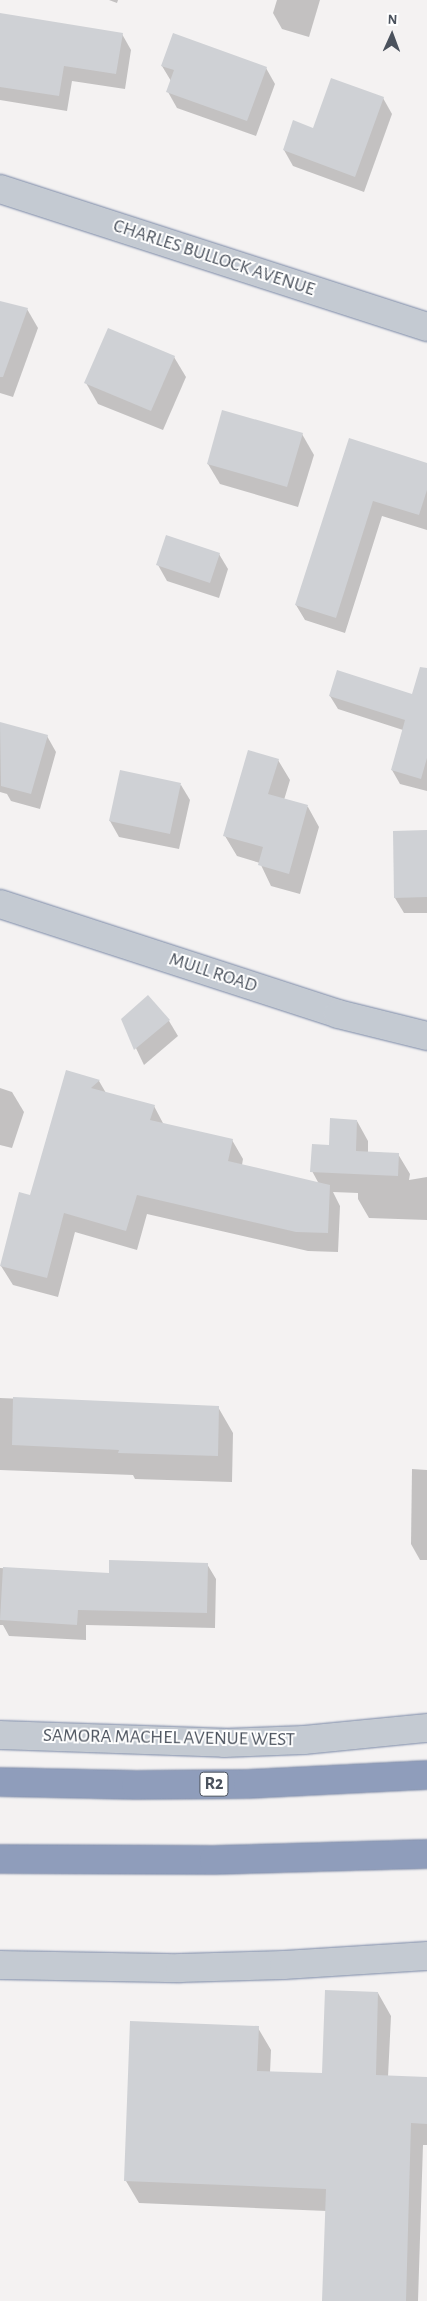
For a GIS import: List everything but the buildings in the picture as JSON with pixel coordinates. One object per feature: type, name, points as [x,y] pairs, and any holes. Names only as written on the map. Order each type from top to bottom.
[{"type":"highway","name":"R2","points":[[0,1782],[192,1784],[427,1775]]},
{"type":"highway","points":[[0,1859],[214,1860],[427,1854]]},
{"type":"street","name":"CHARLES BULLOCK AVENUE","points":[[0,190],[427,328]]},
{"type":"street","name":"MULL ROAD","points":[[0,904],[338,1014],[427,1036]]},
{"type":"street","name":"SAMORA MACHEL AVENUE WEST","points":[[0,1735],[224,1743],[304,1740],[427,1728]]},
{"type":"street","points":[[0,1965],[180,1968],[312,1964],[427,1956]]}]
